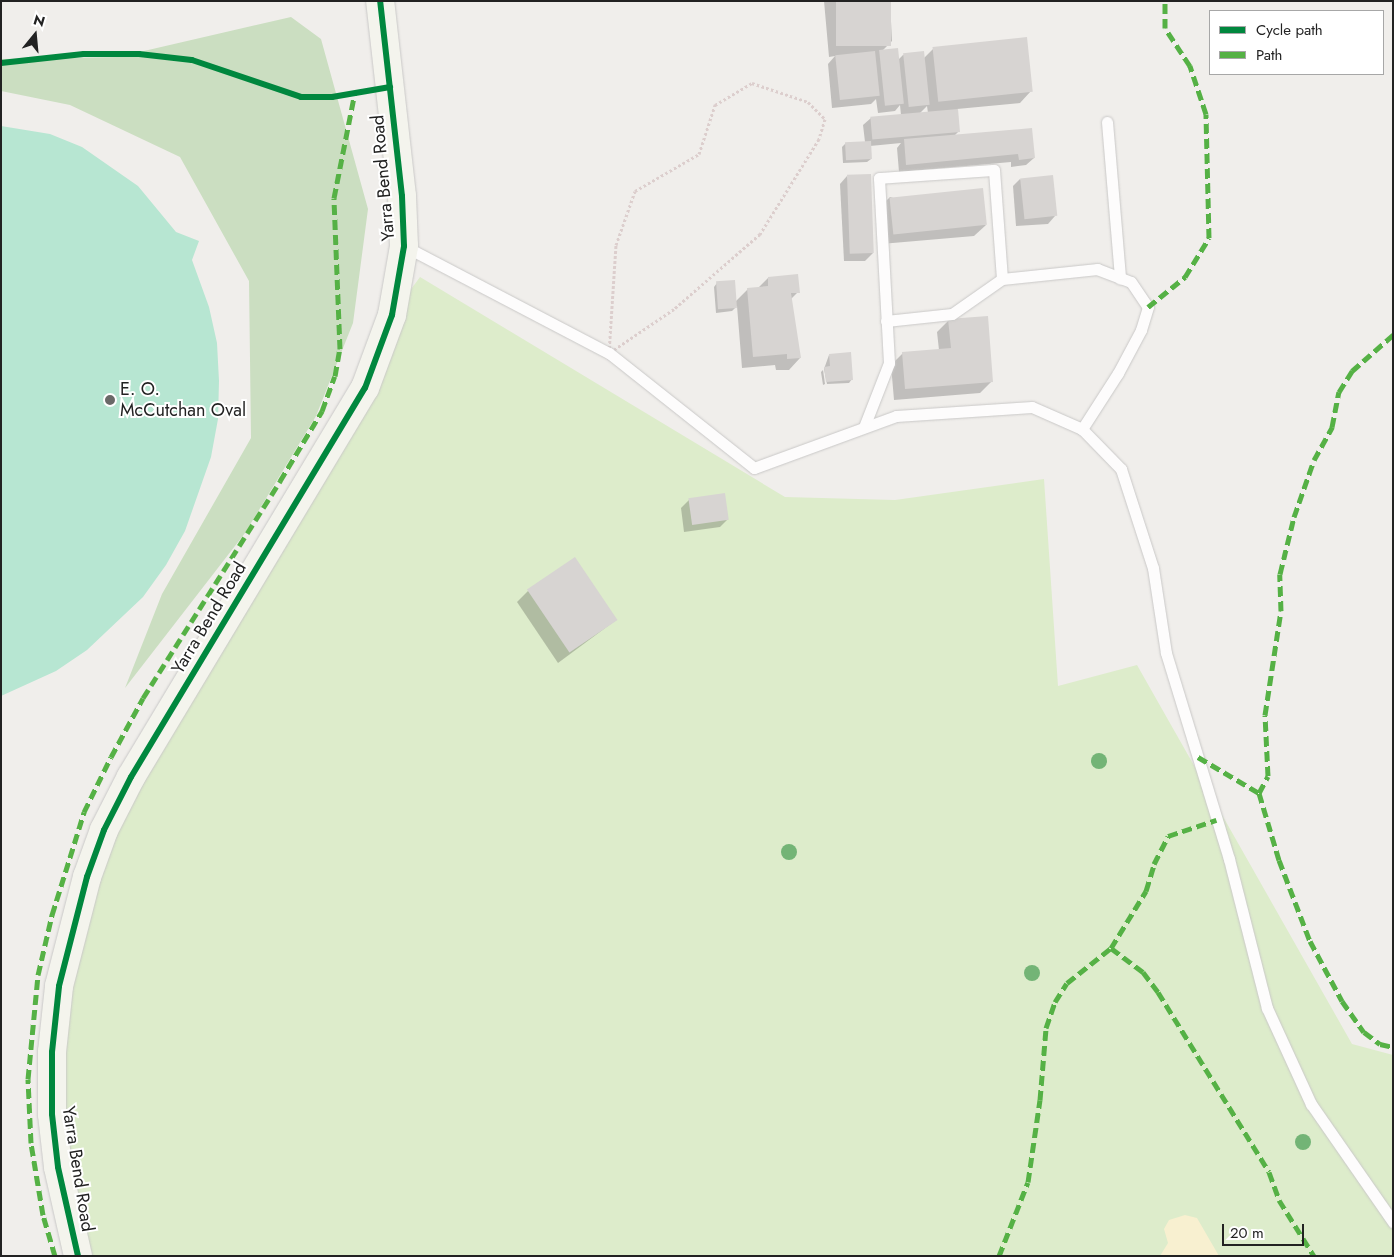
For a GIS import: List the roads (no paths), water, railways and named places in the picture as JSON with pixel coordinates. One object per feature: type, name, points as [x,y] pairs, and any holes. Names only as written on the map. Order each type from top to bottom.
[{"type":"street","name":"Yarra Bend Road","points":[[78,1256],[57,1158],[52,1114],[52,1052],[59,986],[87,877],[104,830],[131,777],[366,388],[392,315],[404,246],[402,196],[380,1]]},
{"type":"lane","points":[[1107,122],[1120,278]]},
{"type":"lane","points":[[864,427],[889,363],[879,178],[994,170],[1002,279]]},
{"type":"lane","points":[[404,246],[609,353],[754,468],[896,416],[1032,406],[1082,429],[1121,469],[1150,559],[1166,652],[1229,859],[1270,1016],[1311,1104],[1393,1222]]},
{"type":"lane","points":[[886,321],[952,314],[1002,279],[1096,269],[1130,282],[1148,307],[1141,330],[1118,374],[1082,429]]},
{"type":"place","name":"E. O. McCutchan Oval","points":[[110,400]]}]
